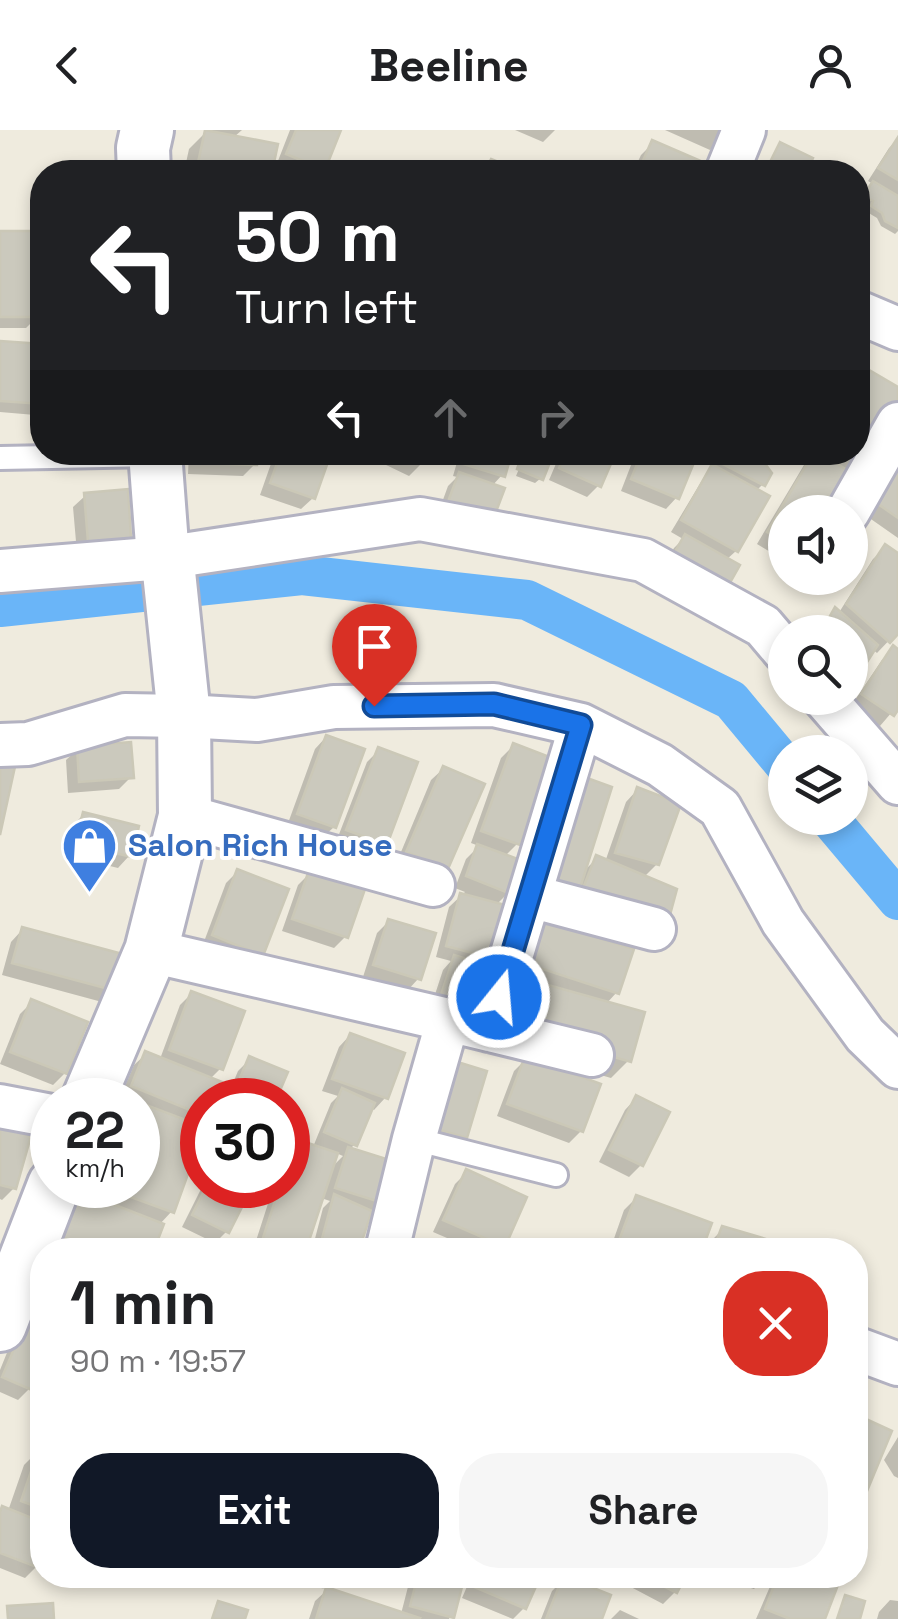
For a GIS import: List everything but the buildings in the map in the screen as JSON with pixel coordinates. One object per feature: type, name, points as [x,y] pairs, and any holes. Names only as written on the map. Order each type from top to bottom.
[{"type":"street","points":[[144,160],[148,130]]},
{"type":"street","points":[[732,160],[744,130]]},
{"type":"street","points":[[870,317],[898,330]]},
{"type":"street","points":[[858,495],[898,424]]},
{"type":"street","points":[[97,1078],[151,951],[185,816],[181,693],[156,465]]},
{"type":"street","points":[[0,572],[166,565],[420,519],[644,560],[768,632]]},
{"type":"street","points":[[0,745],[28,744],[125,715],[181,693],[257,720],[334,707],[494,704],[581,725],[660,765],[720,808],[783,922],[866,1036],[898,1067]]},
{"type":"street","points":[[839,715],[898,783]]},
{"type":"street","points":[[489,1030],[581,725]]},
{"type":"street","points":[[185,816],[433,885]]},
{"type":"street","points":[[530,896],[654,929]]},
{"type":"street","points":[[151,951],[592,1056]]},
{"type":"street","points":[[390,1238],[448,1020]]},
{"type":"street","points":[[0,1106],[30,1112]]},
{"type":"street","points":[[34,1238],[45,1208]]},
{"type":"street","points":[[0,1326],[30,1248]]},
{"type":"street","points":[[868,1353],[898,1364]]},
{"type":"lane","points":[[0,458],[30,457]]},
{"type":"lane","points":[[414,1139],[556,1175]]},
{"type":"waterway","points":[[0,607],[302,575],[527,600],[731,700],[768,745]]},
{"type":"waterway","points":[[843,835],[898,900]]},
{"type":"place","name":"Salon Rich House","points":[[89,894]]},
{"type":"route","points":[[374,706],[494,704],[581,725],[499,997]]}]
